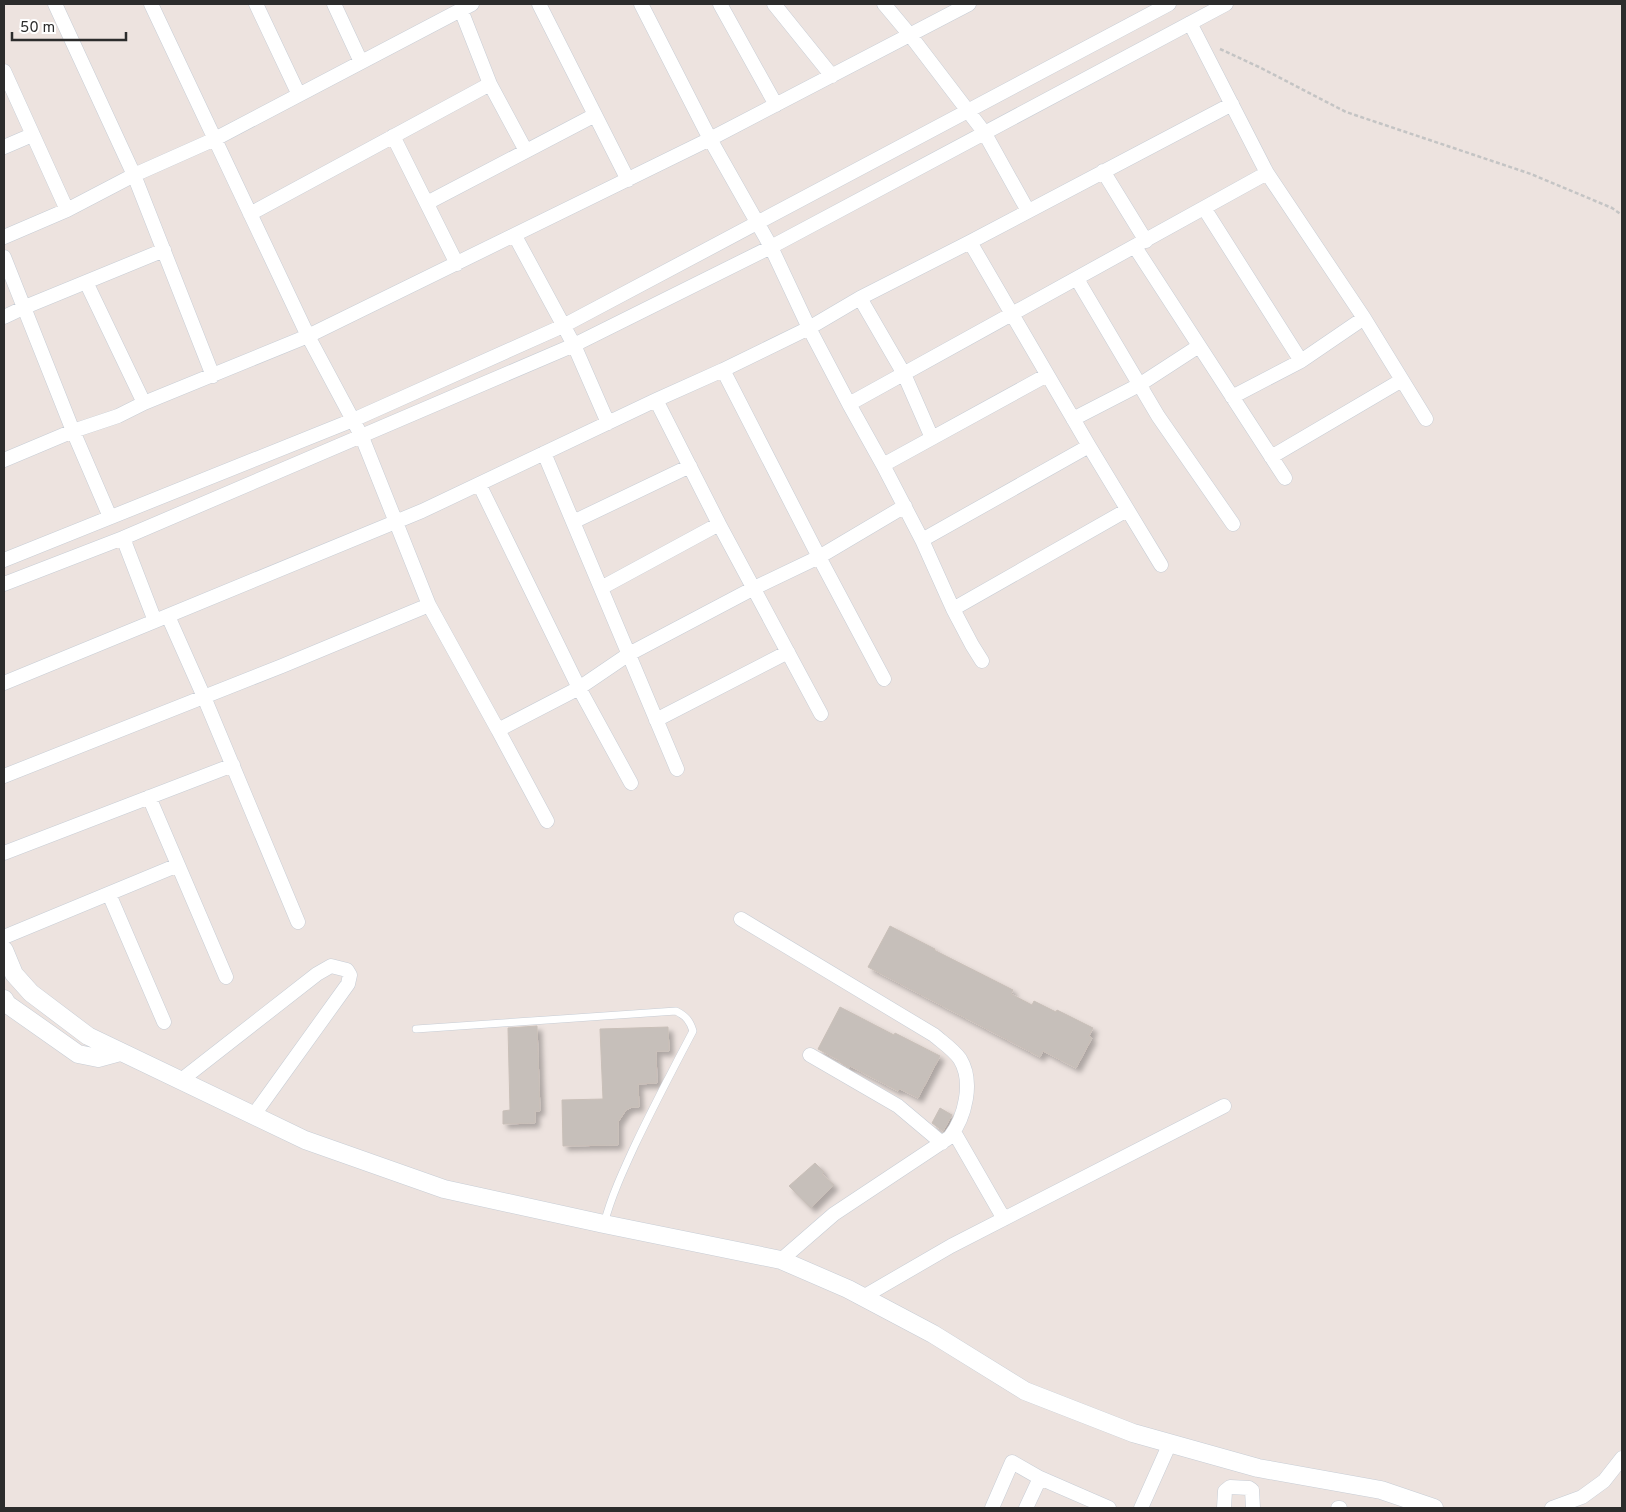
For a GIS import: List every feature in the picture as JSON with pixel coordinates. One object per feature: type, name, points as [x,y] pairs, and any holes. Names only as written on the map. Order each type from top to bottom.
[{"type":"street","points":[[55,4],[134,175],[213,376]]},
{"type":"street","points":[[151,4],[308,336],[362,436],[430,605],[546,821]]},
{"type":"street","points":[[256,4],[299,95]]},
{"type":"street","points":[[334,4],[362,62]]},
{"type":"street","points":[[539,4],[628,180]]},
{"type":"street","points":[[720,4],[776,106]]},
{"type":"street","points":[[774,4],[832,76]]},
{"type":"street","points":[[884,4],[984,132],[1028,211]]},
{"type":"street","points":[[4,460],[73,431],[118,416],[144,403],[308,336],[515,236],[776,106],[969,4]]},
{"type":"street","points":[[4,584],[123,538],[574,345],[771,247],[1226,4]]},
{"type":"street","points":[[643,5],[710,139],[771,247],[809,328],[884,465],[922,540],[953,609],[982,661]]},
{"type":"street","points":[[4,560],[353,420],[563,326],[1164,5]]},
{"type":"street","points":[[4,237],[66,210],[134,175],[215,139],[466,7],[490,84],[526,151]]},
{"type":"street","points":[[1190,23],[1267,173],[1364,318],[1426,419]]},
{"type":"street","points":[[4,71],[66,210]]},
{"type":"street","points":[[250,214],[490,84]]},
{"type":"street","points":[[4,683],[395,522],[723,370],[809,328],[860,298],[1232,104]]},
{"type":"street","points":[[427,203],[595,115]]},
{"type":"street","points":[[4,147],[32,135]]},
{"type":"street","points":[[393,136],[456,264]]},
{"type":"street","points":[[1103,171],[1140,244],[1199,346],[1285,478]]},
{"type":"street","points":[[849,404],[1267,173]]},
{"type":"street","points":[[1204,208],[1301,362]]},
{"type":"street","points":[[515,236],[574,345],[608,423]]},
{"type":"street","points":[[970,242],[1161,565]]},
{"type":"street","points":[[4,317],[164,250]]},
{"type":"street","points":[[4,257],[73,431],[110,517]]},
{"type":"street","points":[[1077,279],[1158,416],[1233,524]]},
{"type":"street","points":[[86,282],[144,403]]},
{"type":"street","points":[[860,298],[904,374],[932,438]]},
{"type":"street","points":[[1232,397],[1301,362],[1364,318]]},
{"type":"street","points":[[1073,419],[1139,385],[1199,346]]},
{"type":"street","points":[[723,370],[884,679]]},
{"type":"street","points":[[884,465],[1047,375]]},
{"type":"street","points":[[1271,458],[1402,380]]},
{"type":"street","points":[[656,400],[719,524],[821,714]]},
{"type":"street","points":[[922,540],[1089,446]]},
{"type":"street","points":[[544,453],[677,769]]},
{"type":"street","points":[[573,522],[690,466]]},
{"type":"street","points":[[478,484],[580,688],[631,783]]},
{"type":"street","points":[[498,730],[580,688],[629,654],[754,588],[819,557],[905,506]]},
{"type":"street","points":[[953,609],[1127,510]]},
{"type":"street","points":[[600,588],[719,524]]},
{"type":"street","points":[[123,538],[162,619],[204,697],[298,922]]},
{"type":"street","points":[[4,776],[430,605]]},
{"type":"street","points":[[656,720],[788,652]]},
{"type":"street","points":[[4,853],[233,765]]},
{"type":"street","points":[[149,797],[226,977]]},
{"type":"street","points":[[4,938],[178,865]]},
{"type":"street","points":[[109,894],[164,1022]]},
{"type":"street","points":[[741,920],[934,1035],[959,1058],[965,1070],[965,1106],[954,1132],[942,1143],[834,1214],[781,1260]]},
{"type":"street","points":[[4,950],[14,974],[31,992],[88,1036],[305,1140],[444,1189],[781,1260],[863,1297],[933,1334],[1025,1391],[1133,1433],[1258,1468],[1381,1490],[1434,1508]]},
{"type":"street","points":[[180,1081],[317,974],[331,966],[347,970],[350,975],[348,984],[254,1116]]},
{"type":"street","points":[[4,999],[7,1004],[78,1054],[98,1058],[120,1052]]},
{"type":"street","points":[[810,1055],[898,1106],[942,1143]]},
{"type":"street","points":[[863,1297],[951,1246],[1224,1106]]},
{"type":"street","points":[[954,1132],[1004,1219]]},
{"type":"street","points":[[1141,1508],[1170,1443]]},
{"type":"street","points":[[1552,1508],[1582,1497],[1604,1481],[1622,1458]]},
{"type":"street","points":[[992,1508],[1012,1462],[1040,1478],[1109,1508]]},
{"type":"street","points":[[1026,1508],[1040,1478]]},
{"type":"street","points":[[1224,1508],[1225,1491],[1230,1487],[1249,1488],[1252,1490],[1253,1508]]},
{"type":"lane","points":[[416,1029],[676,1011],[685,1016],[690,1022],[693,1031],[629,1159],[609,1204],[604,1224]]},
{"type":"path","points":[[1199,40],[1259,66],[1346,112],[1532,174],[1612,208],[1622,215]]},
{"type":"building","points":[[890,926],[1013,990],[1011,994],[1032,1005],[1034,1001],[1093,1028],[1089,1036],[1092,1038],[1076,1068],[1043,1051],[1040,1057],[868,967]]},
{"type":"building","points":[[840,1007],[940,1056],[918,1098],[900,1089],[898,1091],[850,1066],[849,1068],[839,1060],[818,1049]]},
{"type":"building","points":[[537,1026],[540,1111],[535,1111],[535,1123],[503,1124],[503,1111],[510,1110],[508,1028]]},
{"type":"building","points":[[668,1027],[669,1051],[656,1051],[657,1083],[638,1084],[639,1107],[632,1107],[626,1110],[618,1122],[618,1145],[563,1146],[562,1100],[603,1099],[600,1029]]},
{"type":"building","points":[[940,1108],[952,1115],[943,1131],[932,1123]]},
{"type":"building","points":[[815,1163],[824,1172],[822,1174],[834,1185],[811,1208],[789,1186]]}]
